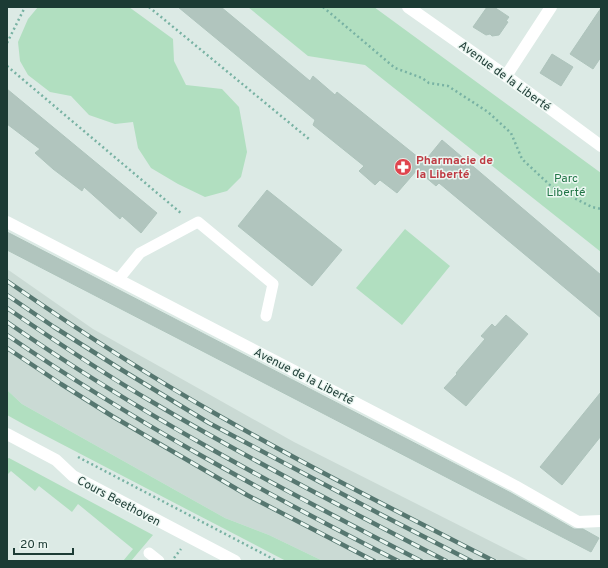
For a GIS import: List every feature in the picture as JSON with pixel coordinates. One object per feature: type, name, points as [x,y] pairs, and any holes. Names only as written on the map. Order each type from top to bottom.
[{"type":"street","name":"Avenue de la Liberté","points":[[408,7],[506,76],[601,146]]},
{"type":"street","points":[[506,76],[550,7]]},
{"type":"street","name":"Avenue de la Liberté","points":[[7,222],[420,436],[515,486],[578,522],[601,521]]},
{"type":"street","name":"Cours Beethoven","points":[[7,434],[56,460],[73,476],[235,561]]},
{"type":"lane","points":[[118,280],[140,253],[198,222],[273,284],[266,316]]},
{"type":"lane","points":[[149,553],[159,561]]},
{"type":"path","points":[[7,43],[25,7]]},
{"type":"path","points":[[149,7],[309,139]]},
{"type":"path","points":[[323,7],[395,68],[422,78],[429,83],[448,86],[488,112],[511,133],[522,159],[552,187],[592,207],[601,209]]},
{"type":"path","points":[[7,66],[194,224]]},
{"type":"path","points":[[75,456],[277,561]]},
{"type":"path","points":[[172,560],[183,547]]},
{"type":"shaded area","points":[[7,269],[93,329],[294,442],[530,561],[323,561],[269,535],[225,518],[22,404],[7,390]]},
{"type":"green space","points":[[38,7],[129,7],[173,39],[174,61],[186,85],[222,89],[239,107],[247,152],[241,177],[227,191],[205,197],[178,184],[151,168],[138,148],[133,122],[115,124],[89,115],[71,96],[50,92],[28,75],[20,61],[18,42],[28,19]]},
{"type":"green space","name":"Parc Liberté","points":[[248,7],[374,7],[601,173],[601,252],[365,65],[308,56]]},
{"type":"green space","points":[[405,229],[450,266],[402,325],[356,288]]},
{"type":"green space","points":[[7,390],[22,404],[225,518],[269,535],[323,561],[286,561],[25,425],[7,415]]},
{"type":"green space","points":[[9,458],[153,535],[131,561],[123,561],[133,549],[78,504],[72,512],[39,486],[35,491],[11,471],[7,475],[7,459]]},
{"type":"building","points":[[178,7],[221,7],[310,81],[313,76],[335,95],[337,92],[424,162],[442,140],[601,275],[601,318],[439,183],[436,186],[417,170],[397,193],[380,180],[375,185],[359,171],[364,166],[313,125],[315,120]]},
{"type":"building","points":[[487,7],[494,7],[509,17],[506,21],[508,22],[499,35],[486,35],[473,27]]},
{"type":"building","points":[[601,8],[601,57],[593,69],[570,54]]},
{"type":"building","points":[[552,54],[573,67],[561,86],[540,73]]},
{"type":"building","points":[[7,89],[157,213],[141,233],[122,216],[120,219],[84,187],[82,191],[53,169],[35,153],[40,149],[7,124]]},
{"type":"building","points":[[267,190],[342,250],[312,286],[238,226]]},
{"type":"building","points":[[7,232],[511,493],[574,529],[583,529],[599,538],[591,552],[7,250]]},
{"type":"building","points":[[506,315],[528,334],[466,406],[444,388],[485,339],[481,336],[492,324],[495,327]]},
{"type":"building","points":[[601,392],[601,436],[562,485],[540,467]]},
{"type":"railway","points":[[7,281],[110,350],[216,414],[319,471],[494,561]]},
{"type":"railway","points":[[7,295],[54,327],[209,423],[471,561]]},
{"type":"railway","points":[[7,308],[98,369],[190,424],[299,484],[446,561]]},
{"type":"railway","points":[[7,322],[107,387],[158,418],[315,506],[421,561]]},
{"type":"railway","points":[[7,335],[101,396],[198,454],[297,509],[398,561]]},
{"type":"railway","points":[[7,348],[112,416],[247,495],[374,561]]},
{"type":"place","name":"Pharmacie de la Liberté","points":[[403,167]]}]
